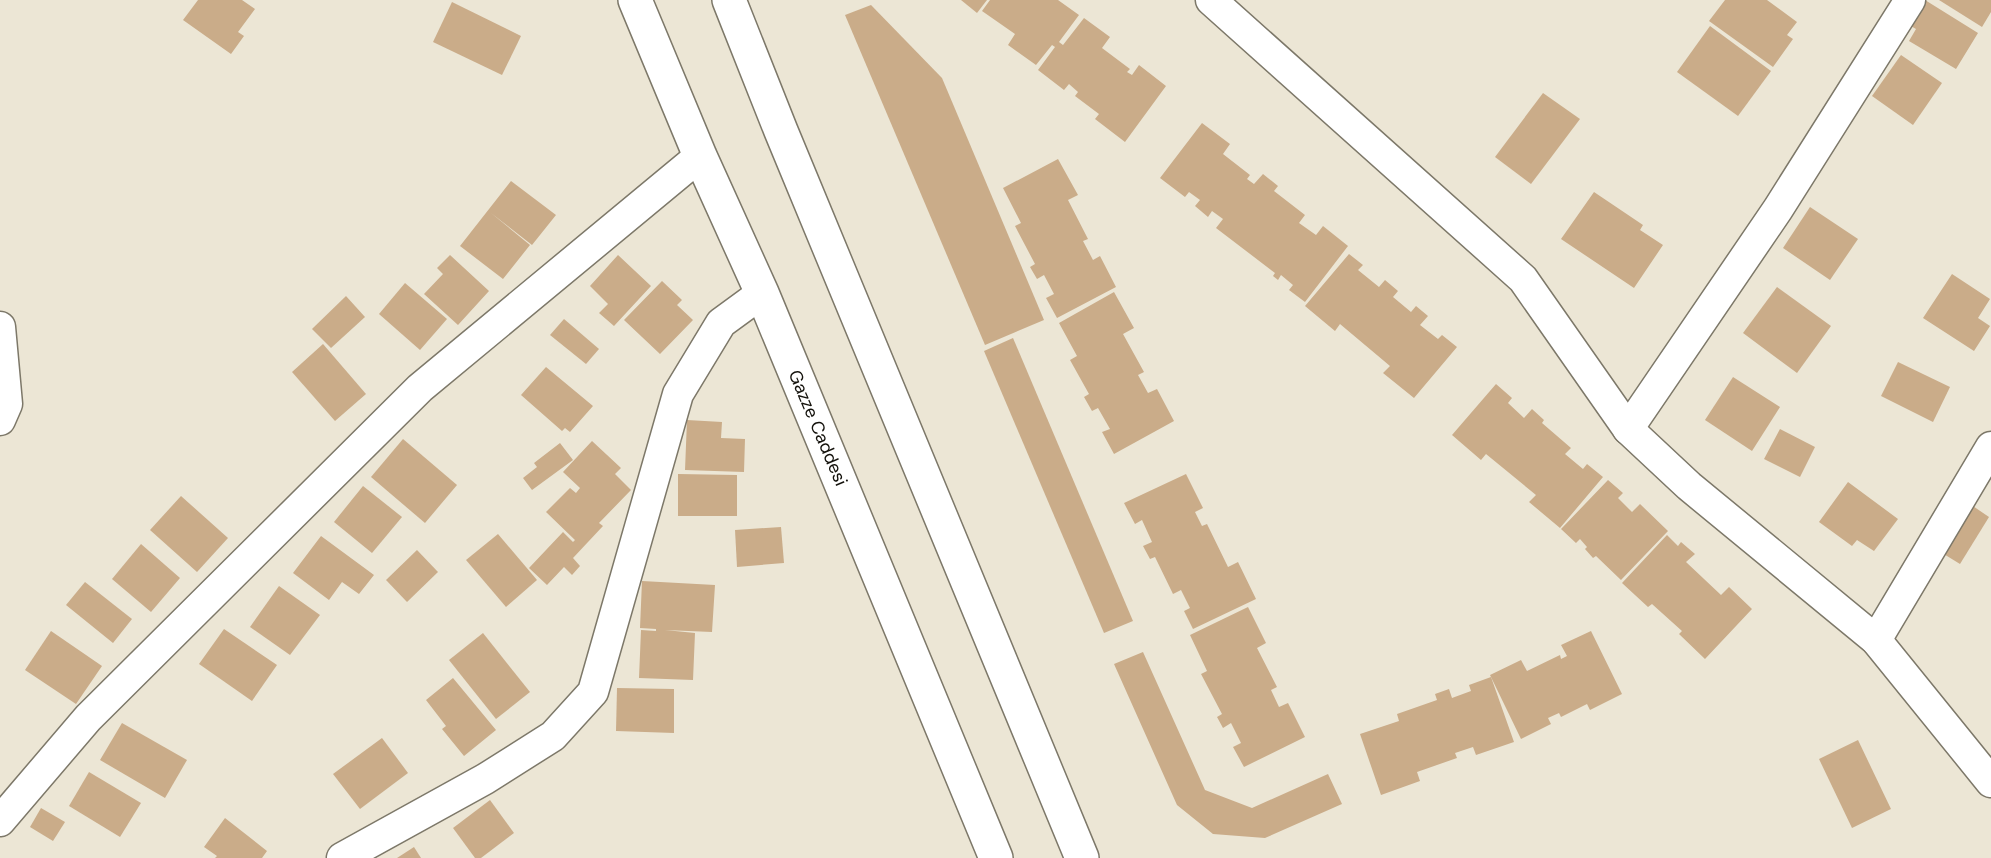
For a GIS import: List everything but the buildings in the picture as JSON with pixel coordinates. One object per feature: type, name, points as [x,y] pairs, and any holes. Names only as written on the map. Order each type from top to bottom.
[{"type":"main road","name":"Gazze Caddesi","points":[[635,0],[700,156],[762,293],[996,858]]},
{"type":"main road","points":[[729,0],[790,153],[1082,858]]},
{"type":"street","points":[[1211,0],[1523,279],[1628,429],[1689,486],[1876,640],[1991,782]]},
{"type":"street","points":[[1628,429],[1778,209],[1910,0]]},
{"type":"street","points":[[0,821],[88,718],[420,388],[700,156]]},
{"type":"street","points":[[342,858],[485,779],[553,736],[593,692],[678,394],[722,323],[762,293]]},
{"type":"street","points":[[0,327],[7,404],[0,420]]},
{"type":"street","points":[[1876,640],[1991,447]]}]
